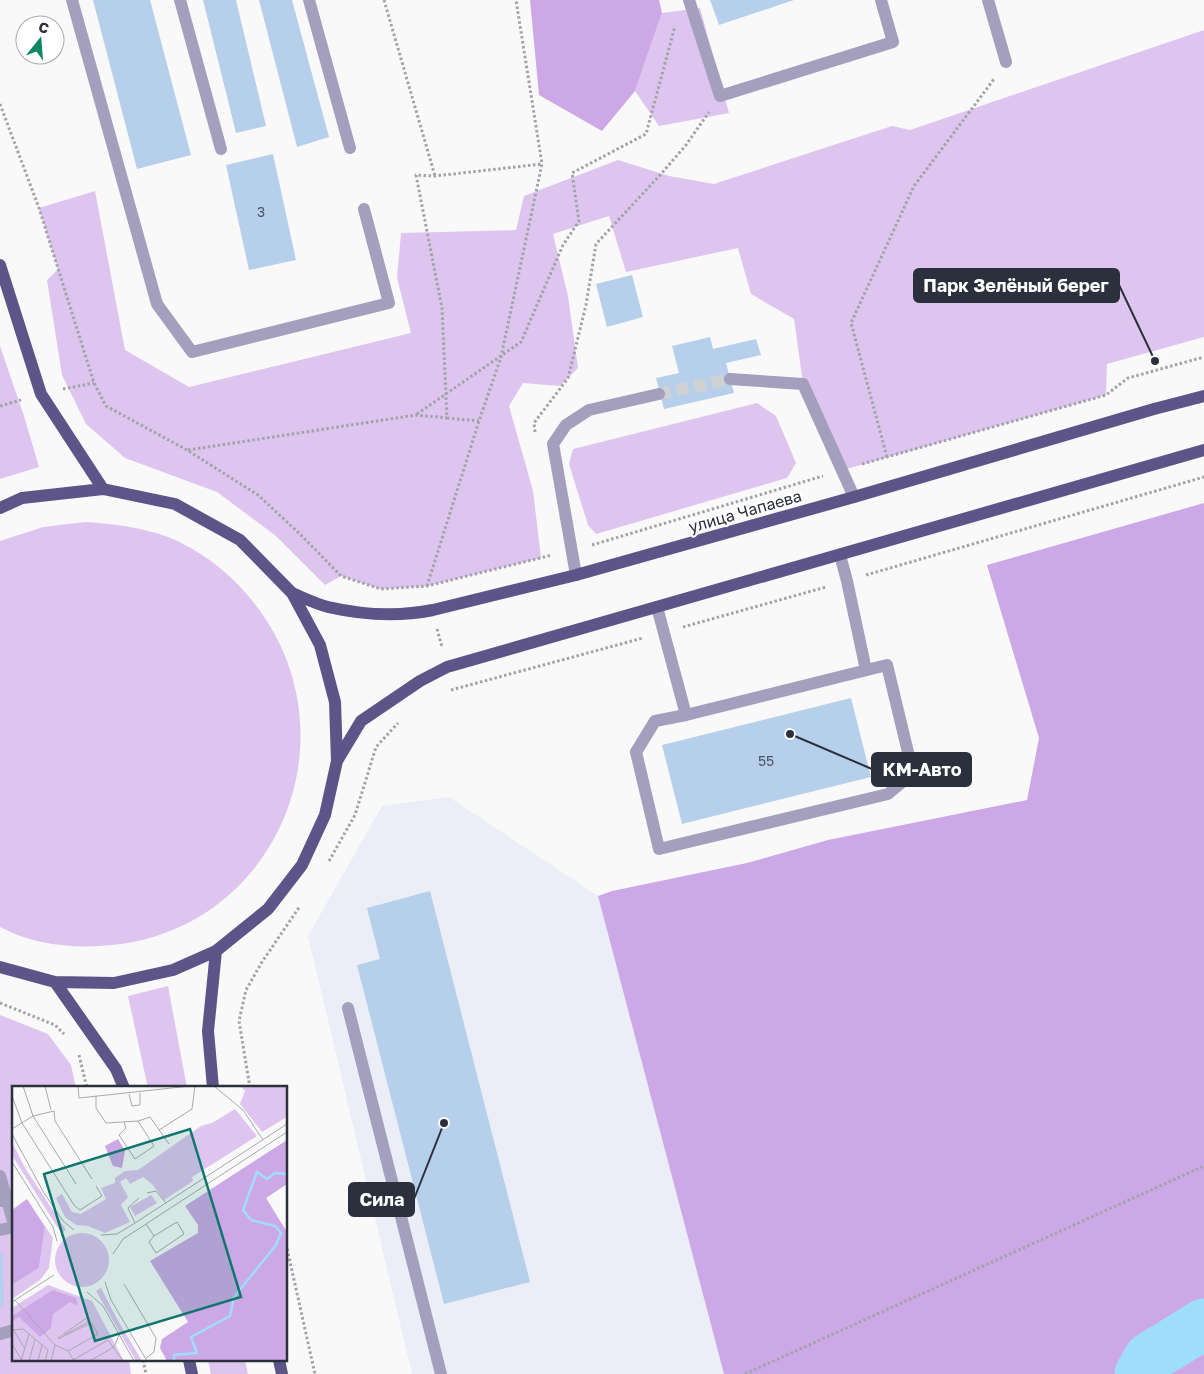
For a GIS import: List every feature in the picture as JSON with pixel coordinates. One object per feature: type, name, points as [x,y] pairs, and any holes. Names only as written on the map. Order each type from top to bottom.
[{"type":"main road","points":[[0,265],[41,394],[102,489]]},
{"type":"main road","name":"улица Чапаева","points":[[292,593],[327,606],[369,614],[413,614],[433,610],[576,576],[1204,396]]},
{"type":"main road","points":[[336,761],[361,722],[420,681],[447,667],[840,556],[1204,450]]},
{"type":"main road","points":[[0,508],[22,498],[102,489],[175,504],[240,540],[292,593],[320,645],[335,702],[336,761],[325,815],[302,865],[268,909],[216,950],[173,970],[114,983],[55,982],[0,967]]},
{"type":"main road","points":[[213,1086],[208,1031],[216,950]]},
{"type":"main road","points":[[55,982],[116,1070],[123,1086]]},
{"type":"street","points":[[72,0],[156,304],[192,352],[389,303],[364,208]]},
{"type":"street","points":[[180,0],[221,149]]},
{"type":"street","points":[[310,0],[350,148]]},
{"type":"street","points":[[689,0],[720,96],[893,42],[881,0]]},
{"type":"street","points":[[988,0],[1006,62]]},
{"type":"street","points":[[730,379],[803,384],[854,497]]},
{"type":"street","points":[[576,576],[553,444],[566,425],[589,410],[659,394]]},
{"type":"street","points":[[840,556],[866,670]]},
{"type":"street","points":[[657,607],[686,714]]},
{"type":"street","points":[[887,665],[913,772],[888,794],[659,850],[636,752],[655,721],[686,714],[887,665]]},
{"type":"street","points":[[348,1008],[441,1374]]},
{"type":"street","points":[[0,1176],[3,1200],[12,1221]]},
{"type":"path","points":[[384,0],[435,176]]},
{"type":"path","points":[[452,690],[427,586],[501,357],[542,164],[516,0]]},
{"type":"path","points":[[416,415],[521,342],[563,245],[579,221],[572,173],[646,134],[676,22]]},
{"type":"path","points":[[887,457],[850,323],[914,186],[1006,62]]},
{"type":"path","points":[[535,432],[534,423],[568,378],[586,305],[596,244],[674,160],[720,96]]},
{"type":"path","points":[[0,104],[39,208],[94,383],[106,406],[188,450],[258,495],[341,576],[381,589],[427,586],[572,551],[842,470],[1106,395],[1128,378],[1204,357]]},
{"type":"path","points":[[447,418],[442,308],[416,176],[435,176],[542,164]]},
{"type":"path","points":[[188,450],[416,415],[479,421]]},
{"type":"path","points":[[444,694],[452,690],[847,581],[1204,477]]},
{"type":"path","points":[[551,546],[552,555]]},
{"type":"path","points":[[324,869],[355,815],[376,747],[399,722]]},
{"type":"path","points":[[250,1086],[239,1021],[246,990],[262,962],[304,899]]},
{"type":"path","points":[[0,1003],[55,1026],[68,1039]]},
{"type":"path","points":[[78,1054],[86,1086]]},
{"type":"path","points":[[745,1374],[1204,1166]]},
{"type":"path","points":[[288,1253],[315,1374]]},
{"type":"shaded area","points":[[530,0],[659,0],[662,13],[635,91],[602,131],[539,95]]},
{"type":"shaded area","points":[[700,8],[729,113],[659,126],[635,91],[662,13]]},
{"type":"shaded area","points":[[1204,30],[1204,337],[1107,364],[1106,395],[843,470],[803,384],[794,319],[751,294],[738,248],[626,272],[609,216],[553,234],[568,296],[578,368],[560,386],[523,383],[509,406],[533,491],[541,558],[427,586],[381,589],[341,576],[325,585],[276,536],[217,492],[125,458],[86,424],[62,375],[47,280],[58,269],[39,208],[95,191],[125,350],[189,387],[411,333],[397,278],[401,233],[516,230],[524,196],[618,160],[669,176],[714,184],[892,126],[910,130]]},
{"type":"shaded area","points":[[0,346],[39,467],[0,479]]},
{"type":"shaded area","points":[[757,403],[776,416],[796,463],[787,478],[596,534],[588,525],[569,464],[573,449]]},
{"type":"shaded area","points":[[1204,503],[1204,1374],[724,1374],[598,896],[612,891],[747,863],[828,840],[1027,800],[1039,738],[987,565]]},
{"type":"shaded area","points":[[85,522],[127,526],[180,542],[213,563],[242,588],[282,650],[298,705],[299,760],[286,814],[259,862],[221,902],[171,931],[112,945],[69,946],[40,942],[0,927],[0,541],[43,527]]},
{"type":"shaded area","points":[[449,797],[598,896],[724,1374],[412,1374],[308,936],[382,806]]},
{"type":"shaded area","points":[[168,986],[187,1086],[148,1086],[128,996]]},
{"type":"shaded area","points":[[0,1015],[48,1034],[71,1065],[76,1086],[12,1086],[12,1362],[129,1362],[131,1374],[0,1374]]},
{"type":"shaded area","points":[[208,1362],[245,1362],[248,1374],[211,1374]]},
{"type":"building","points":[[93,0],[150,0],[191,155],[137,169]]},
{"type":"building","points":[[203,0],[236,0],[266,126],[236,133]]},
{"type":"building","points":[[259,0],[292,0],[329,137],[297,147]]},
{"type":"building","points":[[710,0],[794,0],[719,25]]},
{"type":"building","points":[[273,154],[296,260],[249,270],[226,165]]},
{"type":"building","points":[[632,275],[643,317],[607,327],[596,284]]},
{"type":"building","points":[[710,337],[713,349],[756,339],[761,355],[726,363],[734,393],[664,409],[656,378],[679,373],[672,346]]},
{"type":"building","points":[[851,698],[871,777],[682,824],[662,745]]},
{"type":"building","points":[[430,891],[530,1282],[444,1304],[357,965],[380,959],[367,908]]},
{"type":"building","points":[[3,1253],[4,1306],[0,1307],[0,1254]]},
{"type":"waterway","points":[[1140,1374],[1149,1358],[1204,1324]]},
{"type":"tunnel","points":[[659,394],[730,379]]},
{"type":"place","name":"Парк Зелёный берег","points":[[1155,361]]},
{"type":"place","name":"КМ-Авто","points":[[790,734]]},
{"type":"place","name":"Сила","points":[[444,1123]]}]
